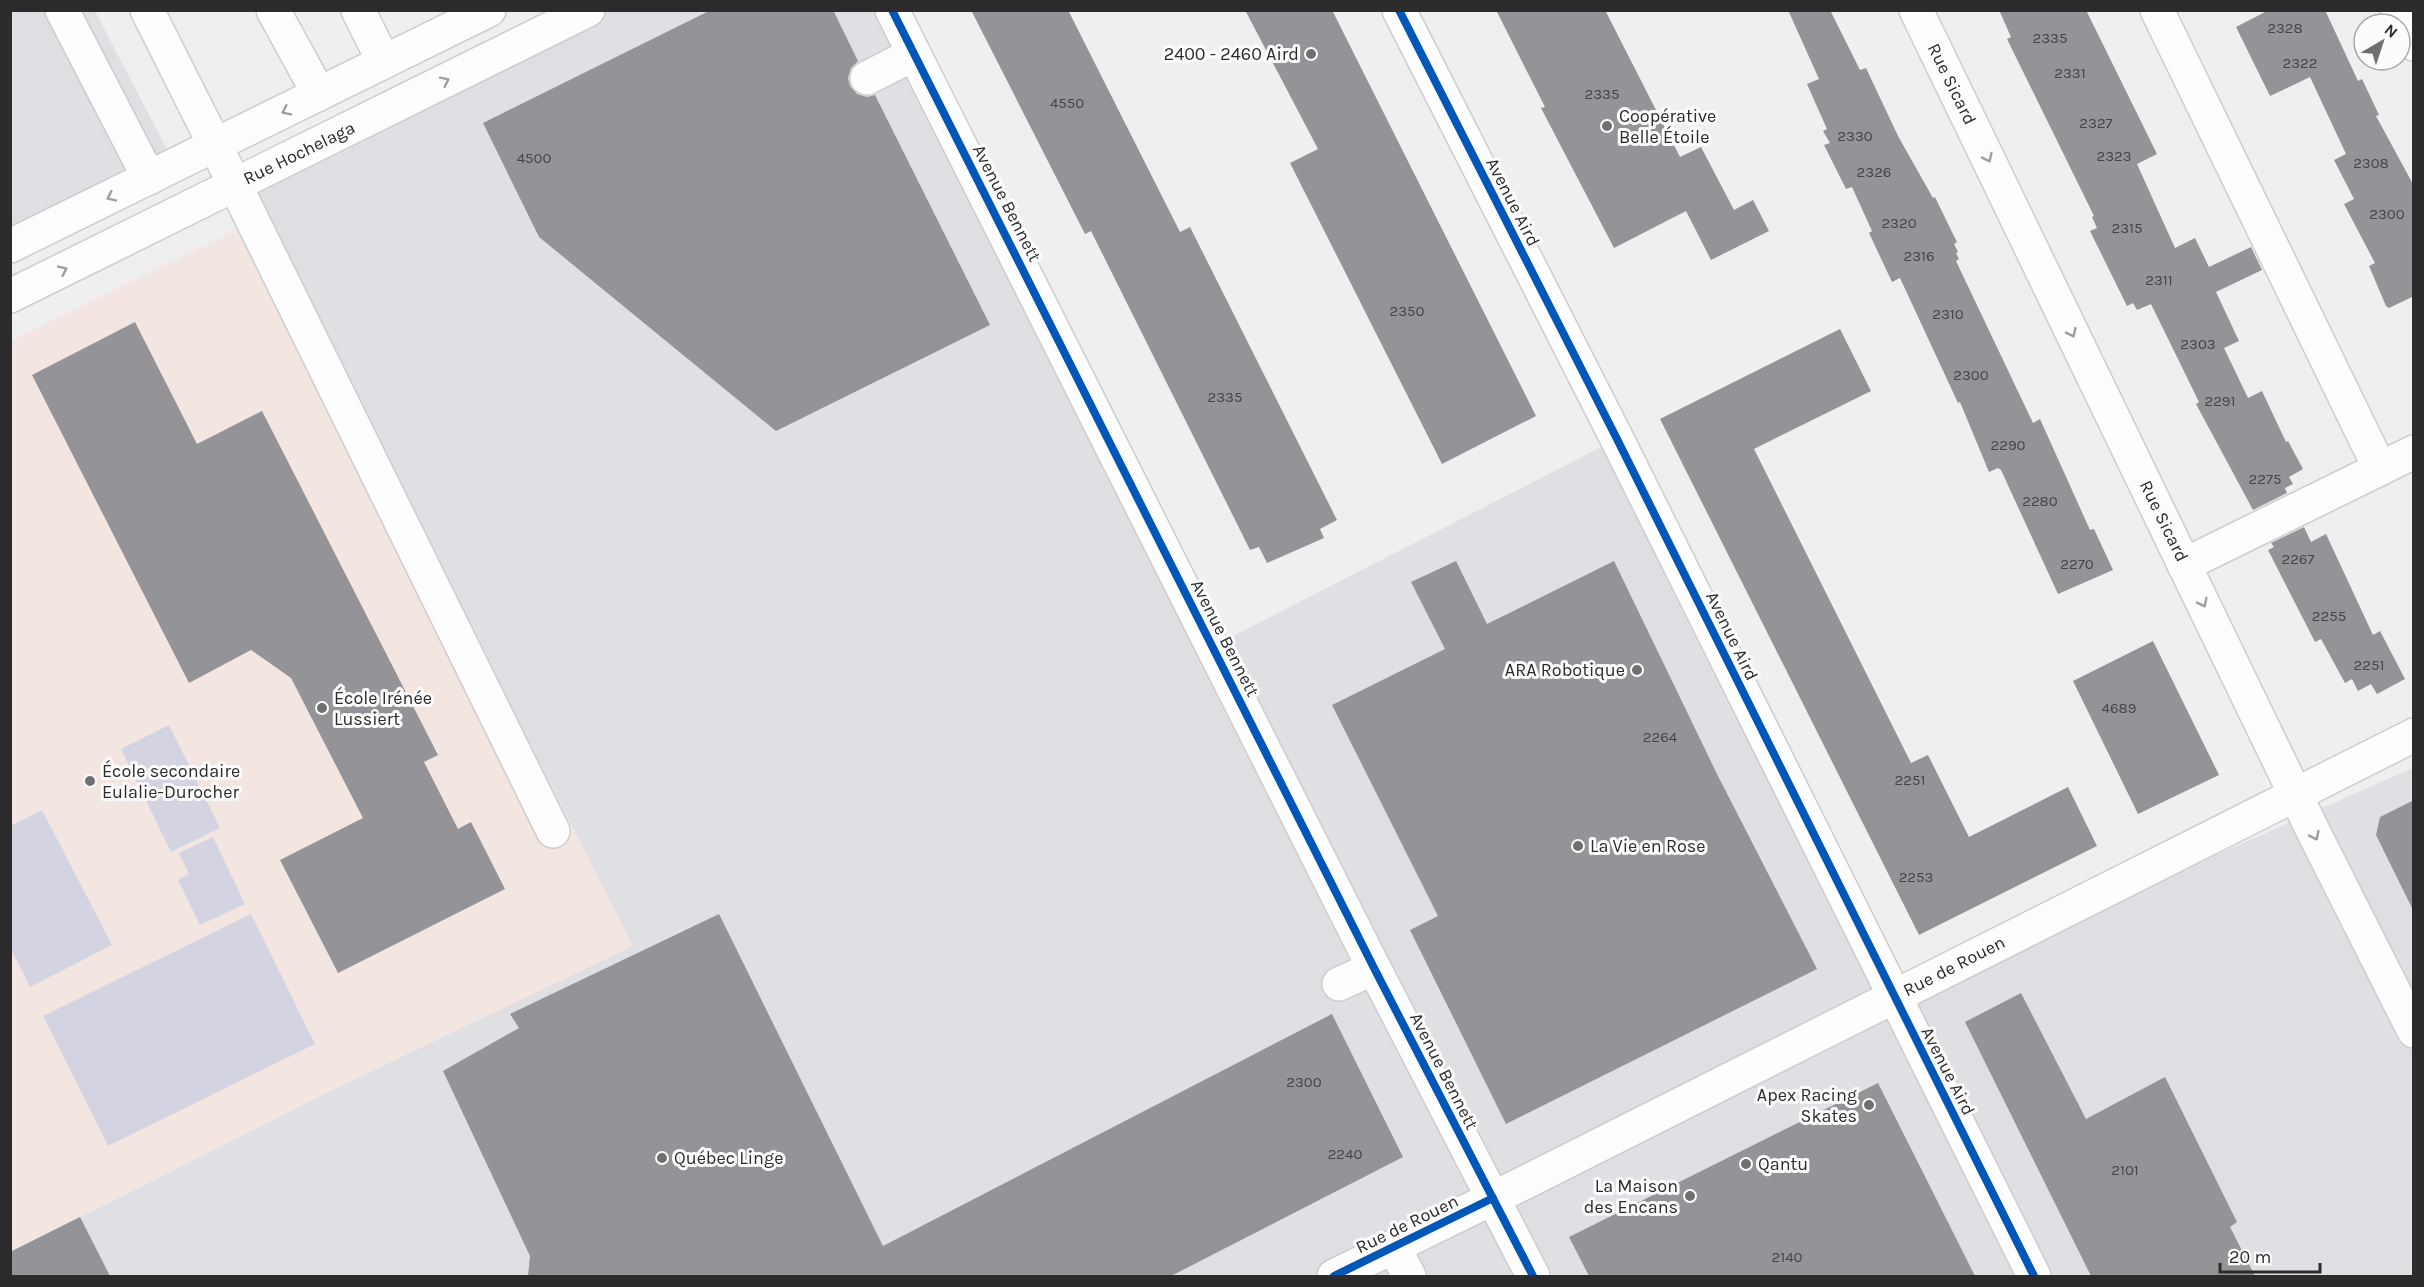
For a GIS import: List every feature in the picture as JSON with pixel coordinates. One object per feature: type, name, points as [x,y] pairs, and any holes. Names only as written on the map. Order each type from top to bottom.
[{"type":"street","points":[[62,10],[149,178]]},
{"type":"street","points":[[147,10],[214,146],[236,185],[553,831]]},
{"type":"street","points":[[273,10],[319,94]]},
{"type":"street","points":[[358,10],[411,98]]},
{"type":"street","points":[[10,246],[489,10]]},
{"type":"street","name":"Rue Hochelaga","points":[[10,296],[588,10]]},
{"type":"street","name":"Avenue Bennett","points":[[892,10],[1374,968],[1533,1276]]},
{"type":"street","name":"Avenue Aird","points":[[1399,10],[1617,440],[2034,1276]]},
{"type":"street","name":"Rue Sicard","points":[[1916,10],[2296,795],[2414,1031]]},
{"type":"street","points":[[2157,10],[2380,469]]},
{"type":"street","points":[[2397,10],[2414,44]]},
{"type":"street","points":[[867,78],[914,54]]},
{"type":"street","points":[[2184,565],[2414,452]]},
{"type":"street","name":"Rue de Rouen","points":[[1334,1276],[2414,735]]},
{"type":"street","points":[[1339,984],[1374,968]]},
{"type":"street","points":[[1394,1247],[1409,1276]]},
{"type":"shaded area","points":[[11,11],[95,11],[175,165],[11,246]]},
{"type":"shaded area","points":[[588,11],[889,11],[1208,649],[1617,439],[1894,997],[2413,768],[2413,1276],[1553,1276],[1374,980],[1533,1276],[11,1276],[11,1252],[330,1091],[632,946],[235,185]]},
{"type":"shaded area","name":"École Irénée Lussiert","points":[[262,217],[633,946],[330,1091],[11,1252],[11,341]]},
{"type":"shaded area","points":[[169,725],[220,828],[171,852],[121,749]]},
{"type":"shaded area","points":[[42,810],[112,945],[30,987],[11,949],[11,826]]},
{"type":"shaded area","points":[[213,837],[245,904],[200,925],[178,880],[189,874],[179,853]]},
{"type":"shaded area","points":[[251,914],[315,1044],[108,1146],[43,1016]]},
{"type":"building","points":[[711,10],[833,10],[858,61],[851,68],[848,78],[850,86],[857,94],[867,97],[875,95],[990,325],[776,431],[539,237],[483,123]]},
{"type":"building","points":[[971,10],[1068,10],[1180,232],[1190,227],[1337,520],[1320,529],[1324,538],[1267,563],[1259,547],[1250,550],[1091,231],[1085,234]]},
{"type":"building","points":[[1245,10],[1332,10],[1536,416],[1442,464],[1290,163],[1318,149]]},
{"type":"building","name":"Coopérative Belle Étoile","points":[[1496,10],[1605,10],[1680,157],[1701,147],[1734,210],[1753,200],[1769,231],[1711,260],[1686,211],[1614,248],[1541,108],[1545,107]]},
{"type":"building","points":[[1788,10],[1830,10],[1860,70],[1866,68],[1898,136],[1933,198],[1935,197],[1957,242],[1954,244],[1959,259],[1956,261],[2033,423],[2040,419],[2090,530],[2094,529],[2113,570],[2058,594],[2001,470],[1998,468],[1989,472],[1960,402],[1958,403],[1900,278],[1892,282],[1869,233],[1872,231],[1852,187],[1846,189],[1824,145],[1830,143],[1823,131],[1827,129],[1807,84],[1819,79]]},
{"type":"building","points":[[1999,10],[2086,10],[2157,154],[2137,164],[2175,248],[2195,238],[2209,267],[2251,247],[2262,270],[2216,292],[2239,341],[2224,348],[2248,398],[2262,391],[2286,442],[2288,441],[2303,469],[2289,477],[2293,484],[2285,488],[2287,493],[2253,510],[2196,404],[2199,402],[2151,304],[2137,310],[2133,303],[2127,306],[2090,231],[2097,228],[2092,217],[2094,216],[2007,39],[2011,37]]},
{"type":"building","points":[[2269,10],[2325,10],[2352,72],[2358,81],[2362,79],[2379,115],[2376,116],[2414,186],[2414,296],[2389,308],[2386,306],[2369,266],[2375,263],[2344,204],[2354,199],[2334,160],[2346,154],[2310,77],[2270,96],[2236,27]]},
{"type":"building","points":[[135,322],[197,444],[262,411],[438,755],[424,762],[458,829],[471,822],[505,889],[338,973],[280,860],[363,818],[291,678],[251,650],[189,683],[32,375]]},
{"type":"building","points":[[1840,329],[1871,391],[1754,449],[1911,763],[1928,755],[1969,837],[2068,787],[2097,846],[1919,935],[1660,419]]},
{"type":"building","points":[[2304,527],[2311,542],[2326,534],[2373,635],[2380,631],[2405,679],[2377,694],[2371,684],[2358,691],[2352,679],[2345,683],[2321,639],[2315,642],[2268,550],[2274,547],[2271,543]]},
{"type":"building","name":"La Vie en Rose","points":[[1456,561],[1487,624],[1614,561],[1718,776],[1817,969],[1506,1124],[1410,930],[1438,916],[1332,705],[1445,649],[1411,582]]},
{"type":"building","points":[[2153,641],[2219,775],[2138,814],[2073,681]]},
{"type":"building","points":[[2414,800],[2414,912],[2376,835],[2380,817]]},
{"type":"building","name":"Québec Linge","points":[[719,914],[883,1246],[1332,1014],[1403,1157],[1171,1276],[528,1276],[530,1256],[443,1071],[519,1028],[510,1014]]},
{"type":"building","points":[[2021,993],[2086,1119],[2165,1077],[2237,1222],[2230,1227],[2255,1276],[2091,1276],[1965,1022]]},
{"type":"building","points":[[1878,1083],[1975,1276],[1589,1276],[1569,1237]]},
{"type":"building","points":[[80,1217],[110,1276],[10,1276],[10,1252]]},
{"type":"cycle path","points":[[892,10],[1374,968],[1533,1276]]},
{"type":"cycle path","points":[[1399,10],[1617,439],[2034,1276]]},
{"type":"cycle path","points":[[1334,1276],[1493,1198]]},
{"type":"place","name":"2400 - 2460 Aird","points":[[1311,54]]},
{"type":"place","name":"Coopérative Belle Étoile","points":[[1607,126]]},
{"type":"place","name":"ARA Robotique","points":[[1637,670]]},
{"type":"place","name":"École Irénée Lussiert","points":[[322,708]]},
{"type":"place","name":"École secondaire Eulalie-Durocher","points":[[90,781]]},
{"type":"place","name":"La Vie en Rose","points":[[1578,846]]},
{"type":"place","name":"Apex Racing Skates","points":[[1869,1105]]},
{"type":"place","name":"Québec Linge","points":[[662,1158]]},
{"type":"place","name":"Qantu","points":[[1746,1164]]},
{"type":"place","name":"La Maison des Encans","points":[[1690,1196]]}]
